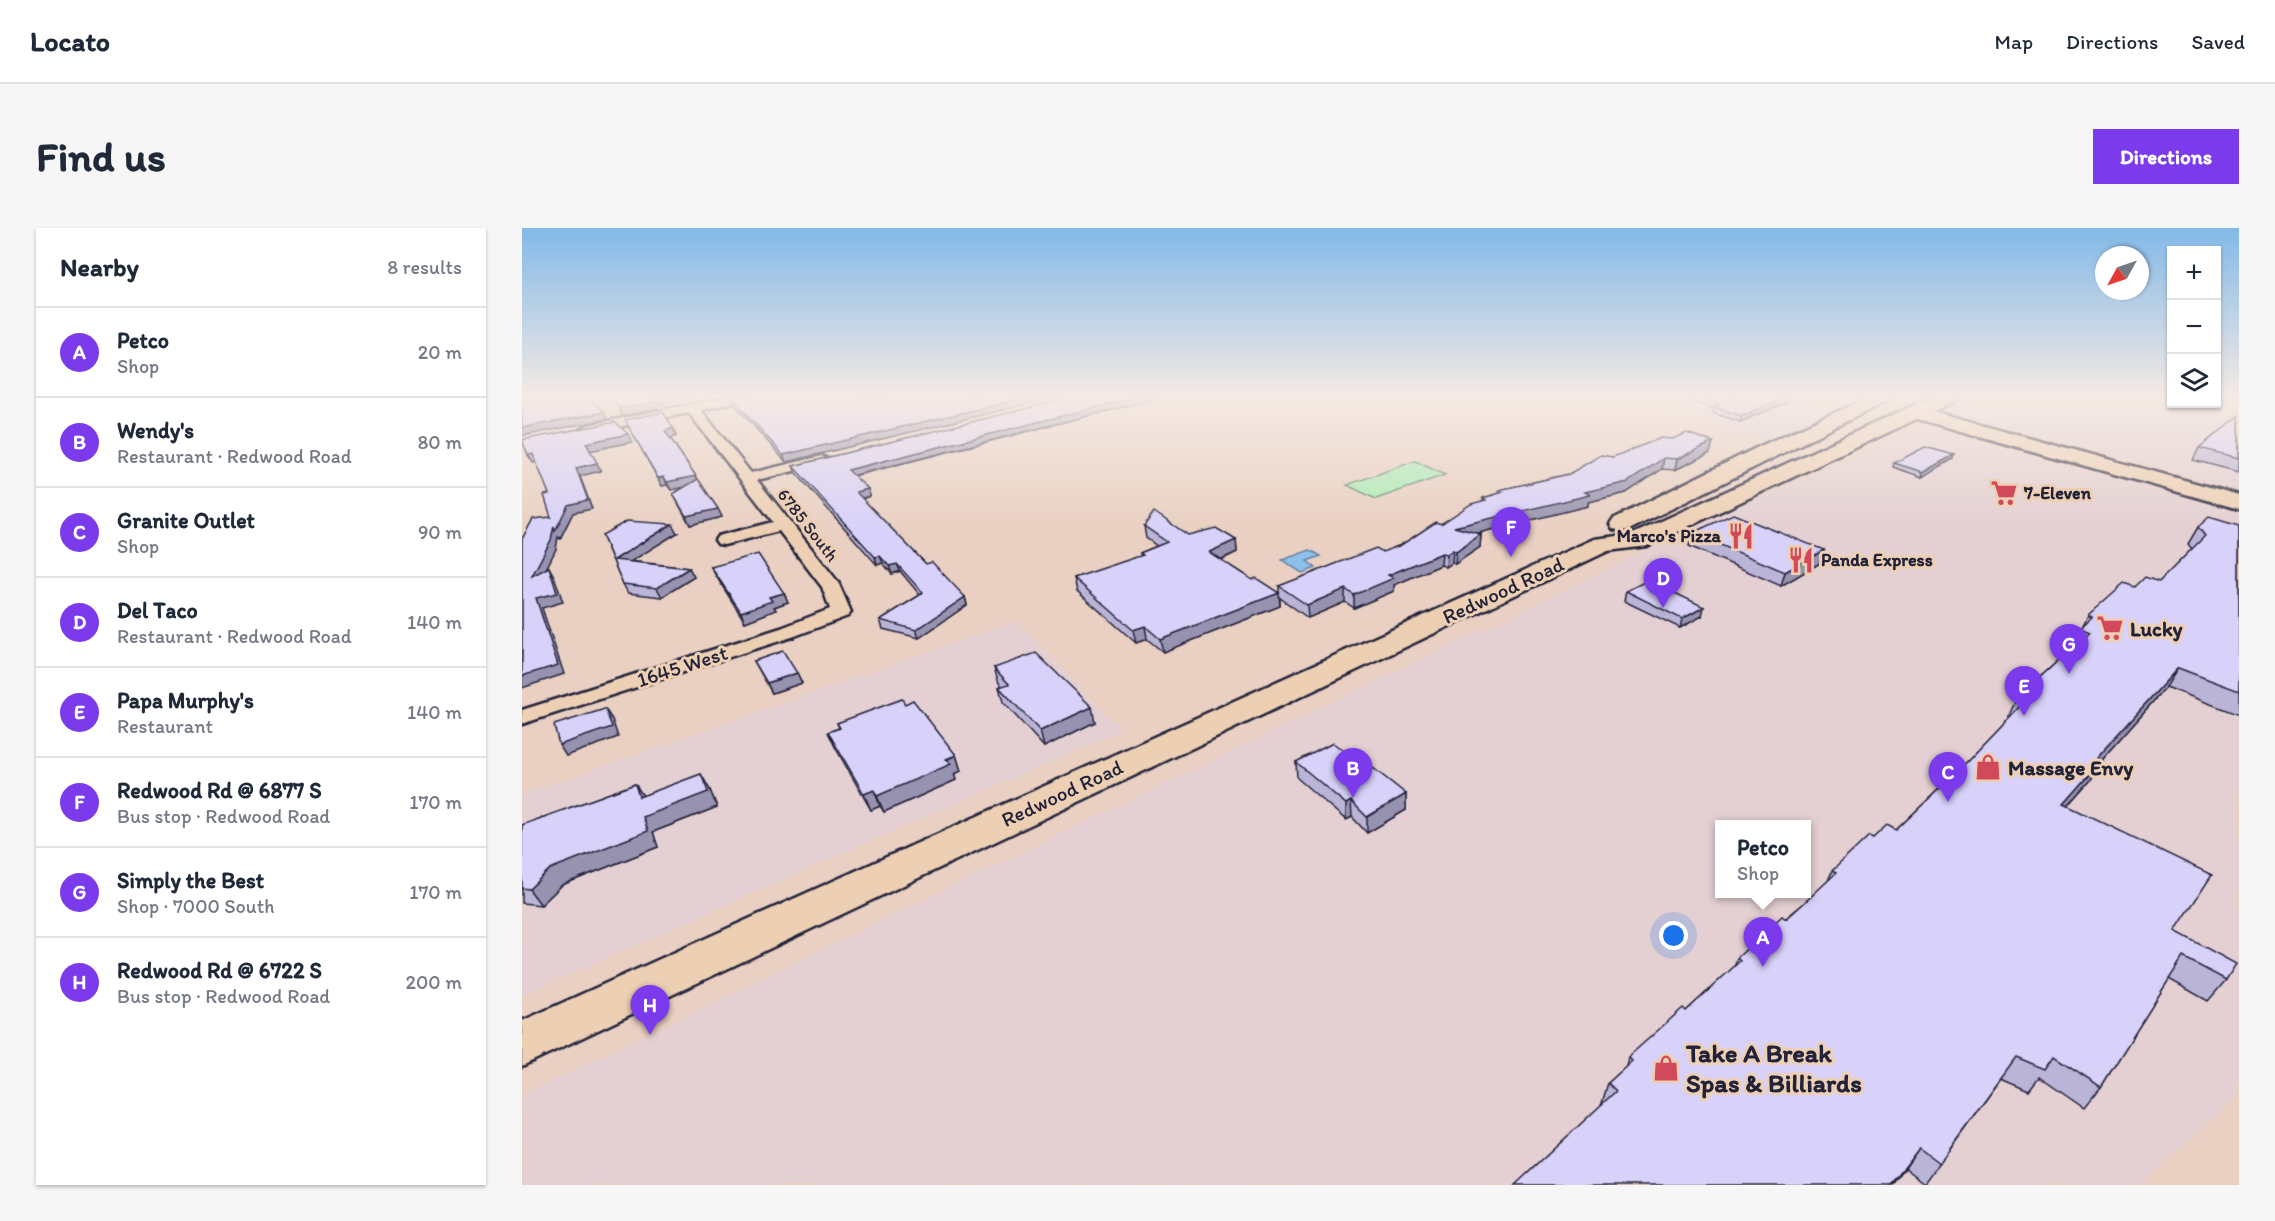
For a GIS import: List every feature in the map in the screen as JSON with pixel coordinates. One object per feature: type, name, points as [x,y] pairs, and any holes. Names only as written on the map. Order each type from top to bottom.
[{"type":"main road","name":"Redwood Road","points":[[1603,544],[1612,529],[1789,441]]},
{"type":"main road","name":"Redwood Road","points":[[522,1044],[1603,544],[1638,541],[1853,441]]},
{"type":"main road","points":[[2017,441],[2239,502]]},
{"type":"street","name":"6785 South","points":[[718,441],[831,586],[841,612]]},
{"type":"street","points":[[748,478],[834,457]]},
{"type":"street","points":[[724,540],[783,525]]},
{"type":"street","name":"1645 West","points":[[522,717],[841,612]]},
{"type":"shaded area","points":[[1888,441],[1976,441],[2239,511],[2239,1094],[2140,1185],[522,1185],[522,1095],[1725,512],[1858,456]]},
{"type":"shaded area","points":[[2058,441],[2239,441],[2239,490]]},
{"type":"shaded area","points":[[1016,621],[1122,730],[522,995],[522,795]]},
{"type":"green space","points":[[1415,461],[1445,475],[1376,499],[1347,485]]},
{"type":"water","points":[[1310,550],[1321,556],[1307,561],[1316,568],[1302,573],[1282,560]]},
{"type":"building","points":[[522,441],[597,441],[586,443],[597,463],[576,468],[588,500],[568,505],[555,531],[554,526],[551,540],[532,576],[549,567],[557,593],[536,598],[558,665],[522,676],[522,539],[533,519],[551,517],[544,495],[549,494],[533,454],[528,455]]},
{"type":"building","points":[[637,441],[672,441],[696,476],[667,482],[664,477],[658,478]]},
{"type":"building","points":[[770,441],[844,441],[783,455]]},
{"type":"building","points":[[896,441],[964,441],[848,470],[868,489],[856,492],[926,564],[932,562],[965,597],[916,630],[880,620],[923,593],[897,564],[889,566],[880,556],[875,557],[793,466]]},
{"type":"building","points":[[1654,441],[1713,442],[1677,459],[1664,458],[1628,482],[1585,492],[1590,495],[1454,527],[1481,534],[1456,552],[1453,550],[1447,554],[1442,553],[1388,575],[1394,578],[1354,595],[1345,589],[1307,605],[1279,586],[1376,548],[1383,552],[1401,545],[1436,522],[1441,524],[1471,504],[1503,492],[1499,490],[1569,474],[1601,455],[1613,457]]},
{"type":"building","points":[[2208,441],[2239,441],[2239,458],[2199,448]]},
{"type":"building","points":[[1925,447],[1954,455],[1923,472],[1894,463]]},
{"type":"building","points":[[698,479],[718,509],[686,516],[673,494]]},
{"type":"building","points":[[1154,512],[1188,535],[1216,528],[1236,540],[1209,552],[1252,580],[1256,578],[1279,593],[1160,639],[1145,626],[1133,630],[1074,578],[1143,555],[1140,553],[1167,542],[1144,526]]},
{"type":"building","points":[[1733,514],[1824,550],[1785,572],[1692,533]]},
{"type":"building","points":[[2209,517],[2239,526],[2239,691],[2178,668],[2096,758],[2102,761],[2064,804],[2212,875],[2175,931],[2236,964],[2226,980],[2183,957],[2101,1087],[2054,1056],[2045,1069],[2016,1057],[1939,1163],[1919,1148],[1891,1185],[1515,1185],[1616,1091],[1608,1083],[1632,1061],[1628,1057],[1683,1008],[1686,1011],[1740,961],[1737,958],[1782,916],[1786,919],[1811,898],[1836,873],[1832,871],[1869,836],[1873,838],[1887,825],[1896,830],[1960,769],[2025,701],[2017,698],[2090,632],[2080,628],[2092,617],[2088,615],[2124,583],[2135,587],[2145,577],[2159,582],[2205,536],[2198,527]]},
{"type":"building","points":[[627,521],[672,524],[614,560],[689,568],[657,588],[623,584],[602,535]]},
{"type":"building","points":[[758,554],[784,593],[769,597],[772,601],[741,612],[711,567]]},
{"type":"building","points":[[1648,580],[1704,607],[1682,619],[1626,591]]},
{"type":"building","points":[[783,651],[797,673],[767,683],[754,661]]},
{"type":"building","points":[[1036,653],[1092,707],[1040,731],[999,687],[1009,684],[994,668]]},
{"type":"building","points":[[902,699],[905,704],[913,700],[956,755],[946,759],[951,764],[877,796],[874,790],[864,794],[828,732],[840,728],[837,723]]},
{"type":"building","points":[[605,709],[612,727],[559,745],[554,725]]},
{"type":"building","points":[[1333,743],[1370,770],[1373,768],[1406,794],[1367,817],[1351,801],[1346,804],[1296,762]]},
{"type":"building","points":[[701,774],[708,792],[643,817],[648,831],[550,869],[529,889],[522,888],[522,825],[635,784],[639,797]]},
{"type":"place","name":"7-Eleven","points":[[2004,493]]},
{"type":"place","name":"Marco's Pizza","points":[[1741,536]]},
{"type":"place","name":"Redwood Rd @ 6877 S","points":[[1511,557]]},
{"type":"place","name":"Panda Express","points":[[1801,560]]},
{"type":"place","name":"Del Taco","points":[[1663,608]]},
{"type":"place","name":"Lucky","points":[[2110,628]]},
{"type":"place","name":"Simply the Best","points":[[2069,674]]},
{"type":"place","name":"Papa Murphy's","points":[[2024,716]]},
{"type":"place","name":"Massage Envy","points":[[1988,767]]},
{"type":"place","name":"Wendy's","points":[[1353,798]]},
{"type":"place","name":"Granite Outlet","points":[[1948,802]]},
{"type":"place","name":"Petco","points":[[1763,967]]},
{"type":"place","name":"Redwood Rd @ 6722 S","points":[[650,1035]]},
{"type":"place","name":"Take A Break Spas & Billiards","points":[[1666,1068]]}]
